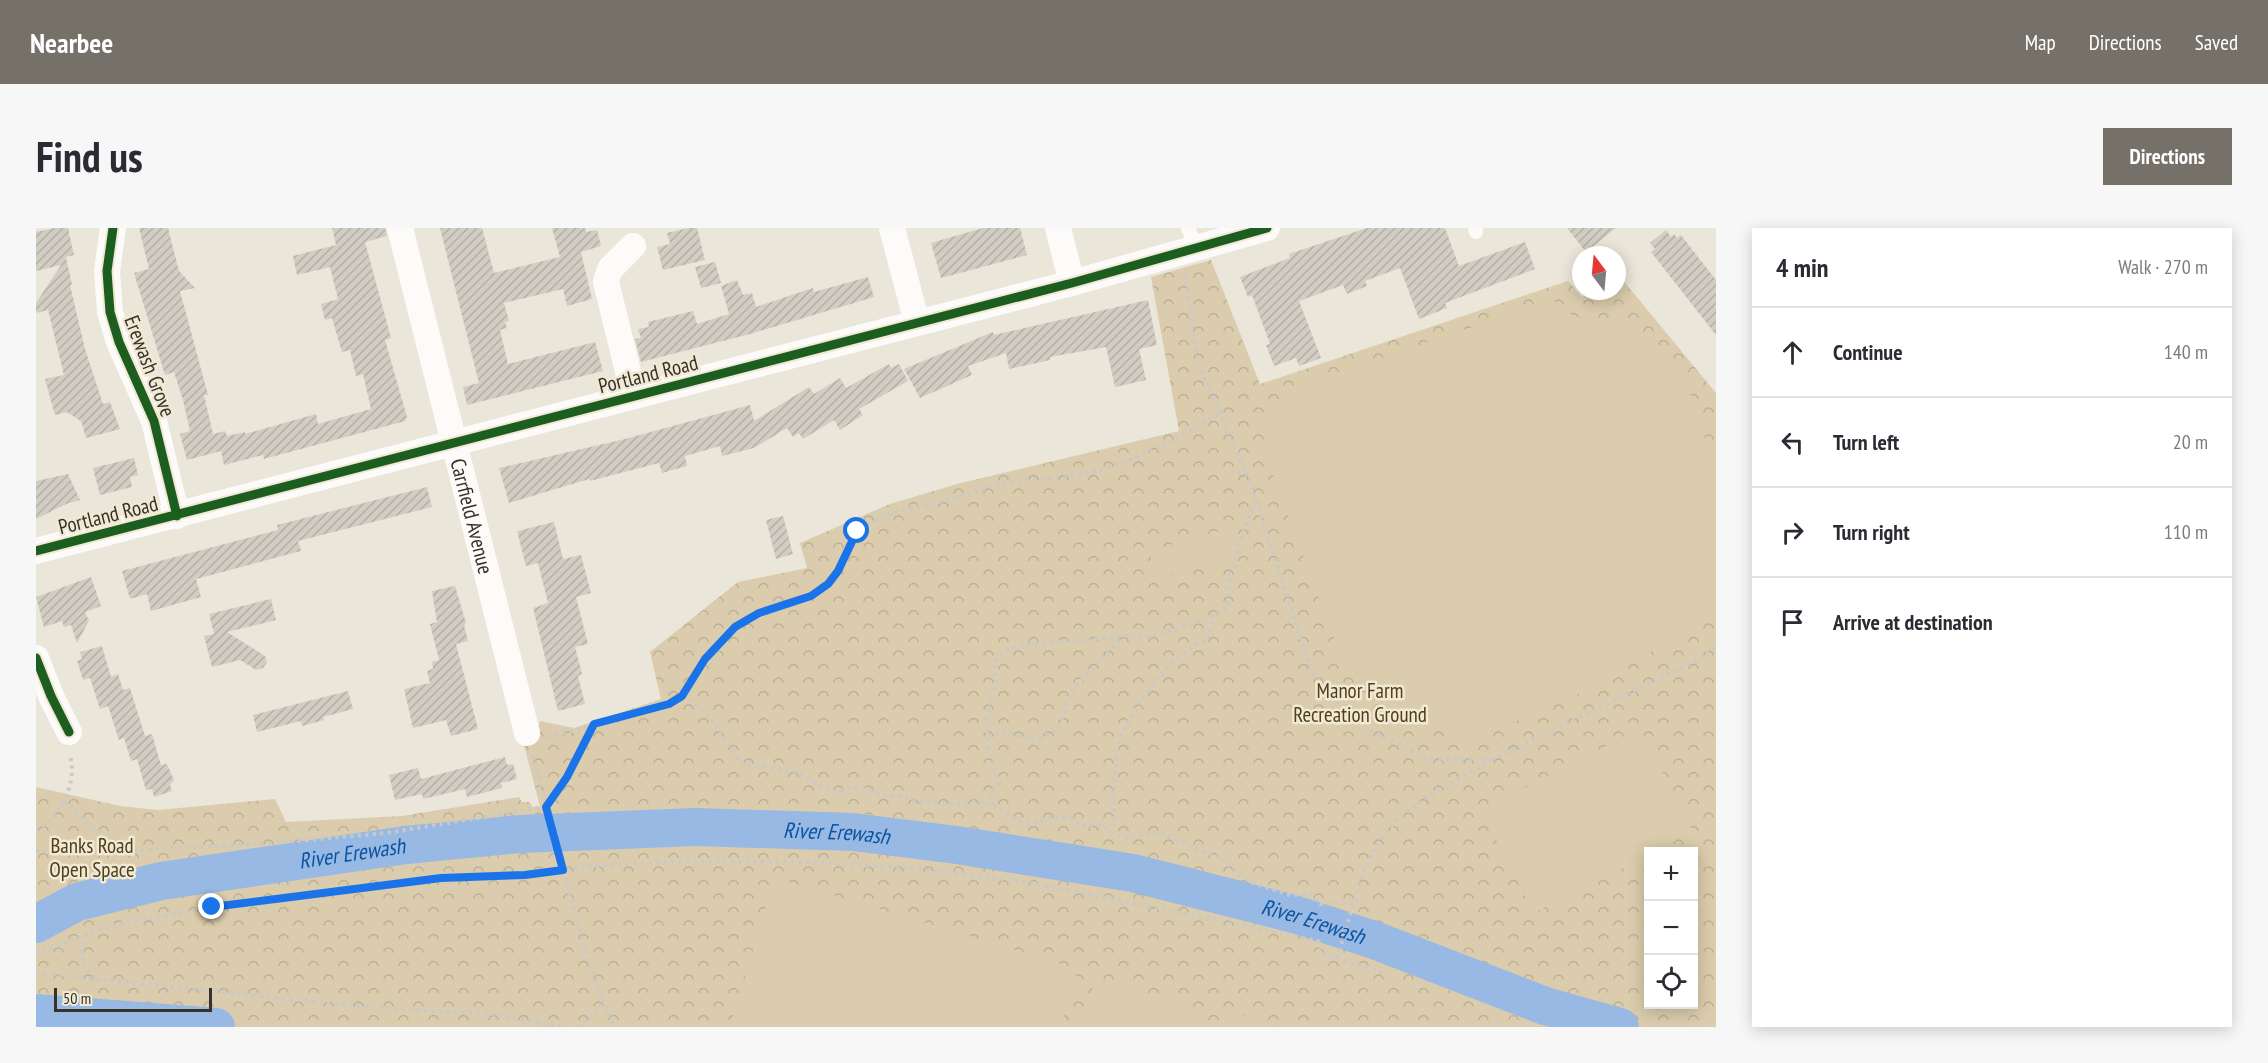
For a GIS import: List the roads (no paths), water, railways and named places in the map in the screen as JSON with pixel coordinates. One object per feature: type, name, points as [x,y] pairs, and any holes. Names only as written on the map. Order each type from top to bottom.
[{"type":"street","name":"Erewash Grove","points":[[114,228],[107,271],[110,312],[119,342],[154,421],[177,516]]},
{"type":"street","name":"Carrfield Avenue","points":[[400,228],[527,733]]},
{"type":"street","points":[[892,228],[917,323]]},
{"type":"street","points":[[1058,228],[1072,283]]},
{"type":"street","name":"Portland Road","points":[[36,552],[455,441],[1072,283],[1188,243],[1263,229]]},
{"type":"street","points":[[633,246],[610,269],[606,282],[634,396]]},
{"type":"street","points":[[36,658],[69,732]]},
{"type":"waterway","name":"River Erewash","points":[[36,924],[77,902],[161,881],[406,845],[520,834],[696,827],[853,832],[957,845],[1133,873],[1294,914],[1374,940],[1545,1006],[1620,1027]]},
{"type":"waterway","name":"River Erewash","points":[[36,1013],[216,1027]]},
{"type":"park label","name":"Manor Farm Recreation Ground","points":[[1360,702]]},
{"type":"park label","name":"Banks Road Open Space","points":[[92,857]]}]
